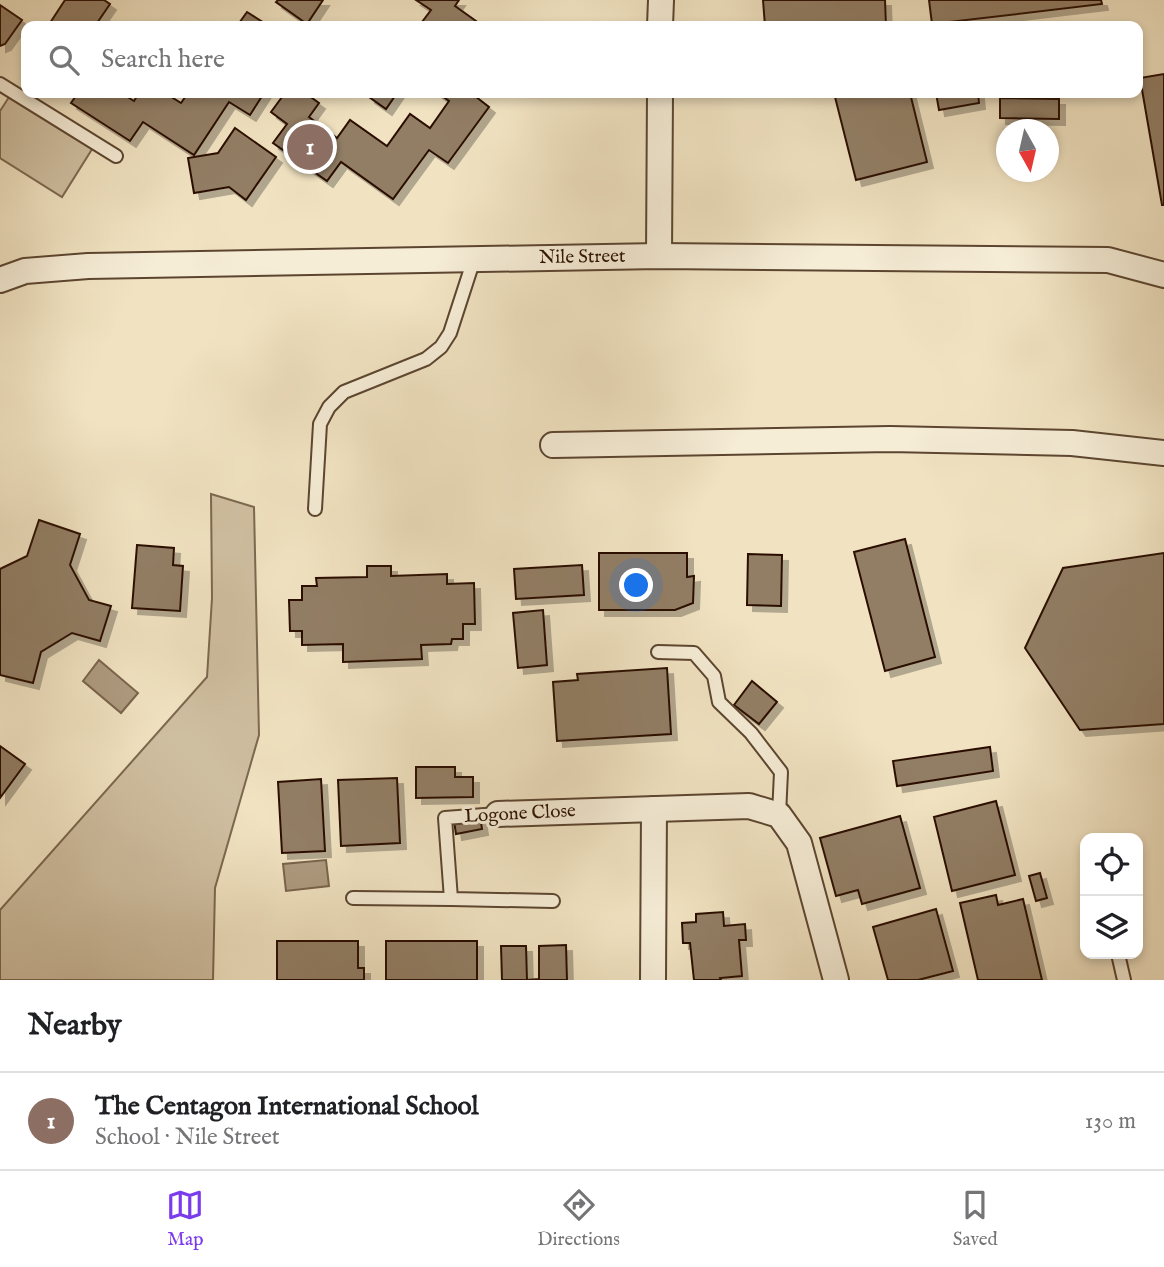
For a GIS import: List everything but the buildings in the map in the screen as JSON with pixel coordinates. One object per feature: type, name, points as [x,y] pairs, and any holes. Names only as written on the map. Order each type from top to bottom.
[{"type":"street","points":[[660,21],[661,0]]},
{"type":"street","points":[[659,256],[660,98]]},
{"type":"street","name":"Nile Street","points":[[0,280],[25,271],[88,266],[659,256],[1108,260],[1164,275]]},
{"type":"street","points":[[553,445],[890,439],[1072,443],[1164,453]]},
{"type":"street","name":"Logone Close","points":[[498,814],[749,806],[779,815]]},
{"type":"street","points":[[653,980],[654,809]]},
{"type":"street","points":[[779,815],[799,843],[836,980]]},
{"type":"lane","points":[[0,84],[21,97]]},
{"type":"lane","points":[[23,98],[117,156]]},
{"type":"lane","points":[[315,509],[320,424],[329,407],[344,392],[426,359],[441,347],[450,333],[474,260]]},
{"type":"lane","points":[[658,652],[694,653],[714,676],[719,702],[751,733],[781,772],[779,815]]},
{"type":"lane","name":"Logone Close","points":[[451,899],[445,818],[498,814]]},
{"type":"lane","points":[[354,898],[553,901]]},
{"type":"lane","points":[[1119,959],[1124,980]]},
{"type":"shaded area","points":[[11,94],[94,146],[62,197],[0,158],[0,111]]},
{"type":"shaded area","points":[[211,494],[254,507],[259,735],[215,888],[213,980],[0,980],[0,910],[207,677],[212,598]]},
{"type":"shaded area","points":[[99,660],[138,693],[121,713],[83,681]]},
{"type":"shaded area","points":[[326,860],[329,886],[286,891],[283,864]]},
{"type":"place","name":"The Centagon International School","points":[[310,147]]}]
